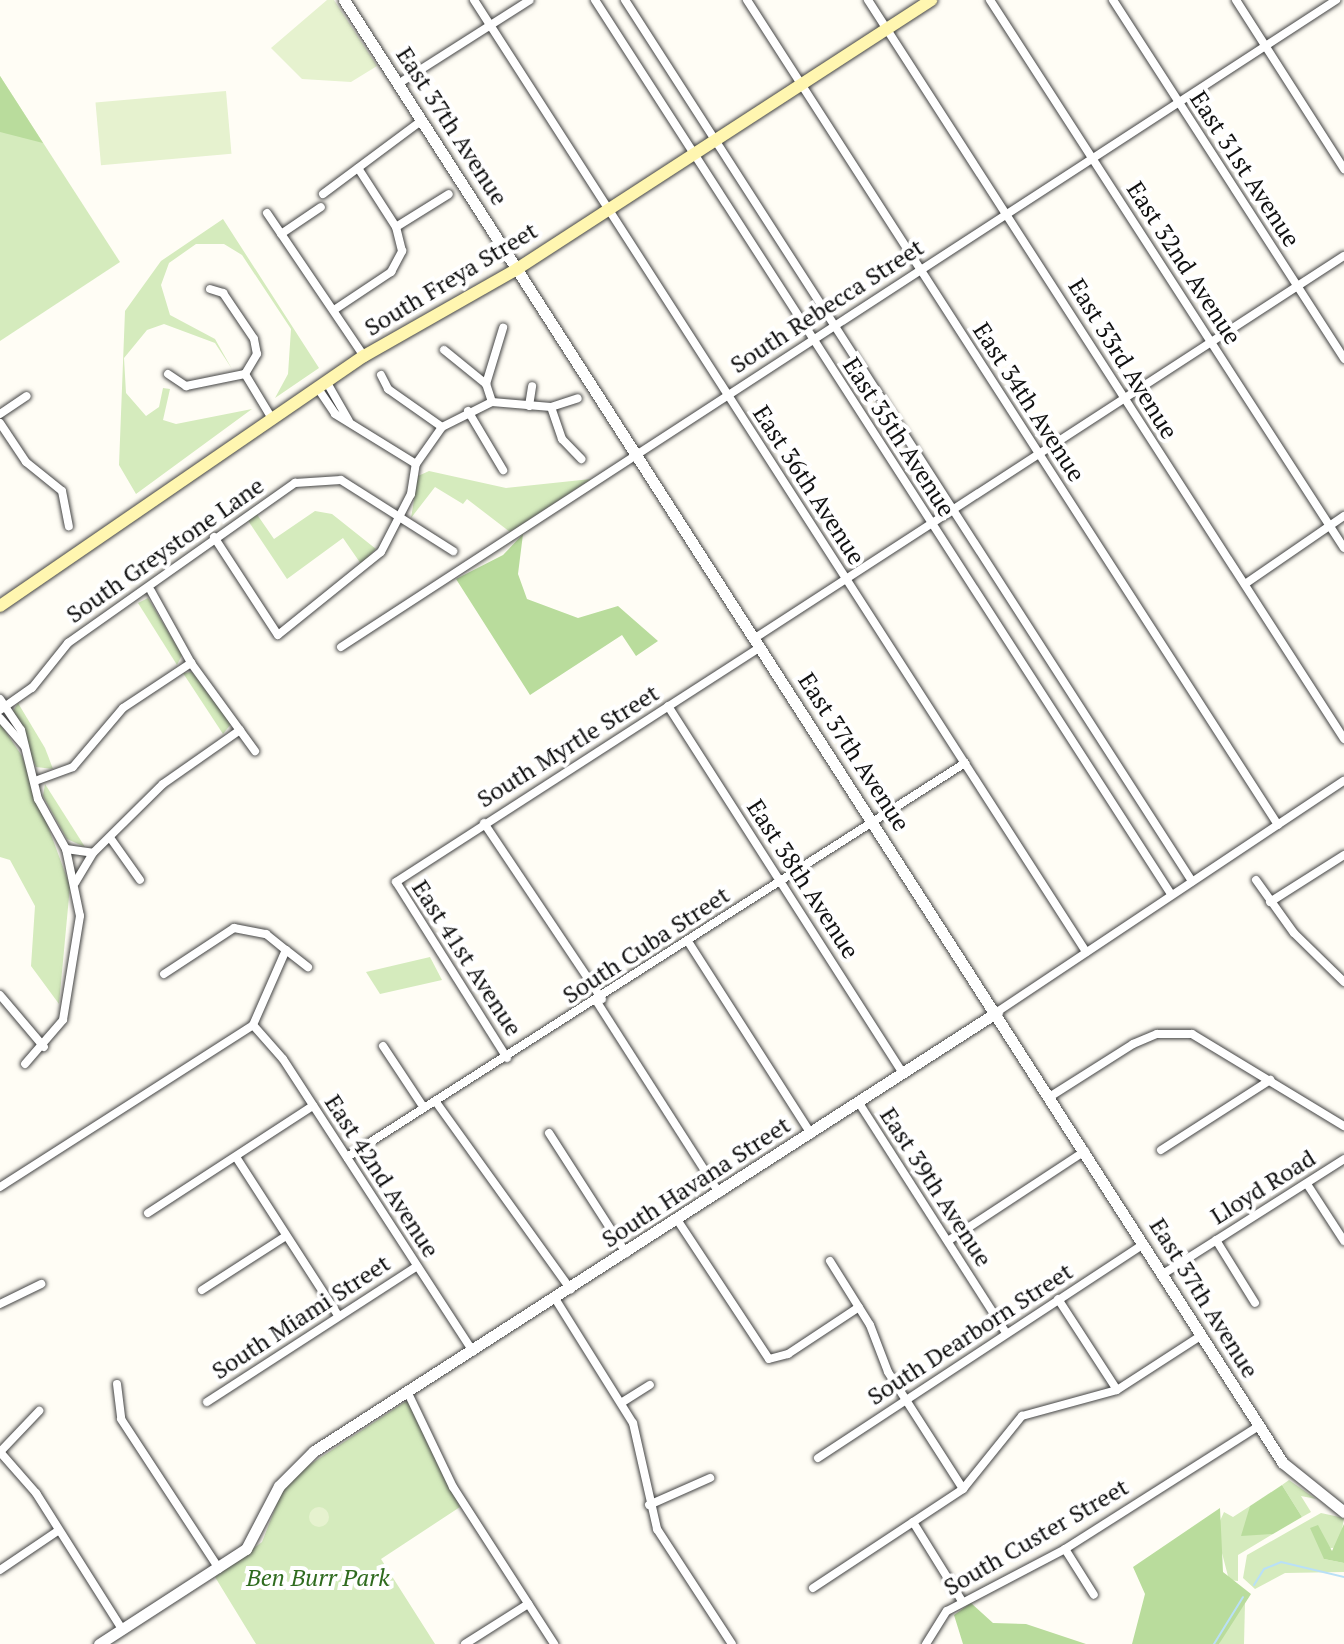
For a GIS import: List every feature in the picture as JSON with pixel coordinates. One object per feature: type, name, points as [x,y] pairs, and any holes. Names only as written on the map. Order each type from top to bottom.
[{"type":"main road","name":"South Freya Street","points":[[0,606],[364,356],[517,269],[931,0]]},
{"type":"street","name":"East 37th Avenue","points":[[344,0],[1051,1096],[1259,1426],[1296,1476],[1344,1512]]},
{"type":"street","name":"East 36th Avenue","points":[[474,0],[1086,952]]},
{"type":"street","points":[[398,84],[530,0]]},
{"type":"street","name":"East 35th Avenue","points":[[595,0],[1171,894]]},
{"type":"street","name":"East 35th Avenue","points":[[625,0],[1192,881]]},
{"type":"street","name":"East 34th Avenue","points":[[747,0],[1278,825]]},
{"type":"street","name":"East 33rd Avenue","points":[[868,0],[1344,739]]},
{"type":"street","name":"East 32nd Avenue","points":[[990,0],[1344,548]]},
{"type":"street","name":"East 31st Avenue","points":[[1113,0],[1344,359]]},
{"type":"street","points":[[1236,0],[1344,169]]},
{"type":"street","name":"South Rebecca Street","points":[[341,647],[1336,0]]},
{"type":"street","points":[[323,194],[420,118]]},
{"type":"street","points":[[334,310],[396,267],[402,251],[396,227],[358,168]]},
{"type":"street","points":[[396,227],[449,194]]},
{"type":"street","points":[[281,234],[321,207]]},
{"type":"street","points":[[267,213],[364,356]]},
{"type":"street","name":"South Myrtle Street","points":[[398,879],[668,706],[846,579],[1344,256]]},
{"type":"street","points":[[210,289],[223,293],[254,339],[257,354],[248,377]]},
{"type":"street","points":[[486,384],[503,328]]},
{"type":"street","points":[[489,331],[498,337]]},
{"type":"street","points":[[444,350],[486,384],[492,402]]},
{"type":"street","points":[[168,374],[186,386],[248,377]]},
{"type":"street","points":[[248,377],[273,416]]},
{"type":"street","points":[[378,378],[442,427]]},
{"type":"street","points":[[322,384],[349,422],[416,464]]},
{"type":"street","points":[[529,406],[532,386]]},
{"type":"street","points":[[0,414],[27,396]]},
{"type":"street","points":[[214,537],[278,635],[366,566],[401,519],[416,464],[442,427],[468,411],[492,402],[551,407],[578,398]]},
{"type":"street","points":[[551,407],[569,450],[581,459]]},
{"type":"street","points":[[468,411],[503,470]]},
{"type":"street","points":[[0,423],[26,462],[62,491],[69,526]]},
{"type":"street","name":"South Greystone Lane","points":[[2,705],[32,688],[68,643],[151,591],[214,537],[312,478],[341,480],[453,551]]},
{"type":"street","points":[[1245,584],[1344,516]]},
{"type":"street","points":[[151,591],[191,663],[255,751]]},
{"type":"street","points":[[35,781],[73,767],[123,708],[191,663]]},
{"type":"street","points":[[2,705],[24,746],[35,781],[66,849],[80,916],[63,1020],[44,1047],[25,1064]]},
{"type":"street","name":"East 38th Avenue","points":[[668,706],[903,1074]]},
{"type":"street","points":[[0,718],[24,746]]},
{"type":"street","points":[[75,883],[93,853],[111,839],[177,772],[240,730]]},
{"type":"street","name":"South Cuba Street","points":[[347,1157],[599,1001],[965,763]]},
{"type":"street","name":"South Havana Street","points":[[102,1643],[219,1569],[256,1535],[298,1463],[859,1103],[1344,781]]},
{"type":"street","points":[[484,823],[719,1193]]},
{"type":"street","points":[[111,839],[140,880]]},
{"type":"street","points":[[66,849],[93,853]]},
{"type":"street","points":[[1270,902],[1344,855]]},
{"type":"street","name":"East 41st Avenue","points":[[398,879],[507,1058]]},
{"type":"street","points":[[1256,880],[1270,902],[1344,982]]},
{"type":"street","points":[[164,974],[234,928],[266,934],[308,967]]},
{"type":"street","points":[[689,943],[811,1134]]},
{"type":"street","points":[[0,1187],[15,1182],[253,1025],[286,950]]},
{"type":"street","points":[[0,995],[44,1047]]},
{"type":"street","name":"East 42nd Avenue","points":[[253,1025],[313,1106],[473,1352]]},
{"type":"street","points":[[1051,1096],[1157,1034],[1206,1038],[1344,1126]]},
{"type":"street","points":[[383,1046],[424,1108]]},
{"type":"street","points":[[1161,1150],[1270,1080]]},
{"type":"street","points":[[436,1102],[571,1290]]},
{"type":"street","name":"East 39th Avenue","points":[[859,1103],[1006,1333]]},
{"type":"street","points":[[148,1213],[313,1106]]},
{"type":"street","points":[[549,1133],[627,1254]]},
{"type":"street","points":[[948,1241],[1086,1151]]},
{"type":"street","points":[[236,1157],[338,1315]]},
{"type":"street","name":"Lloyd Road","points":[[1163,1274],[1344,1159]]},
{"type":"street","points":[[1307,1184],[1344,1241]]},
{"type":"street","points":[[678,1221],[762,1354],[777,1360],[859,1307]]},
{"type":"street","points":[[202,1290],[286,1236]]},
{"type":"street","points":[[1216,1240],[1255,1303]]},
{"type":"street","name":"South Dearborn Street","points":[[818,1458],[1144,1244]]},
{"type":"street","points":[[830,1261],[859,1307],[906,1400],[963,1489]]},
{"type":"street","name":"South Miami Street","points":[[207,1402],[417,1266]]},
{"type":"street","points":[[0,1304],[41,1284]]},
{"type":"street","points":[[1058,1299],[1117,1390]]},
{"type":"street","points":[[556,1300],[621,1403],[639,1439],[649,1505],[732,1644]]},
{"type":"street","points":[[813,1588],[963,1489],[1022,1416],[1117,1390],[1202,1335]]},
{"type":"street","points":[[117,1384],[121,1419],[219,1569]]},
{"type":"street","points":[[621,1403],[650,1385]]},
{"type":"street","points":[[407,1391],[453,1487],[554,1644]]},
{"type":"street","points":[[39,1411],[0,1452],[59,1530],[122,1629]]},
{"type":"street","name":"South Custer Street","points":[[926,1644],[942,1614],[1065,1549],[1259,1426]]},
{"type":"street","points":[[649,1505],[710,1478]]},
{"type":"street","points":[[913,1522],[962,1601]]},
{"type":"street","points":[[0,1570],[59,1530]]},
{"type":"street","points":[[1065,1549],[1094,1595]]},
{"type":"street","points":[[465,1644],[528,1604]]},
{"type":"green space","points":[[327,0],[334,0],[377,66],[351,82],[302,79],[271,48]]},
{"type":"green space","points":[[0,76],[120,262],[0,341]]},
{"type":"green space","points":[[0,76],[43,143],[0,132]]},
{"type":"green space","points":[[226,91],[231,154],[101,165],[95,102]]},
{"type":"green space","points":[[223,219],[319,368],[275,398],[288,374],[291,329],[242,255],[224,244],[196,244],[169,263],[161,285],[170,315],[215,339],[232,369],[215,343],[164,324],[147,330],[124,358],[126,393],[146,416],[159,407],[163,388],[170,389],[163,420],[176,424],[252,409],[136,494],[119,465],[125,311],[161,261]]},
{"type":"green space","points":[[429,471],[506,488],[591,479],[510,532],[467,499],[463,504],[435,487],[411,518],[418,476]]},
{"type":"green space","points":[[315,511],[332,514],[376,549],[361,564],[343,538],[287,579],[247,519],[256,513],[274,539]]},
{"type":"green space","points":[[523,534],[518,574],[527,599],[578,618],[618,606],[658,641],[636,656],[622,635],[530,695],[456,579],[503,555]]},
{"type":"green space","points":[[148,598],[182,655],[177,665],[138,603]]},
{"type":"green space","points":[[192,672],[231,724],[223,734],[183,673]]},
{"type":"green space","points":[[18,703],[45,748],[53,769],[36,767],[13,711]]},
{"type":"green space","points":[[0,723],[22,756],[70,886],[59,1004],[31,966],[35,906],[10,860],[0,857]]},
{"type":"green space","points":[[45,784],[85,847],[67,839],[43,796]]},
{"type":"green space","points":[[430,957],[442,980],[380,994],[366,972]]},
{"type":"green space","name":"Ben Burr Park","points":[[408,1400],[460,1507],[381,1559],[435,1644],[256,1644],[215,1577],[262,1542],[282,1491],[303,1469]]},
{"type":"green space","points":[[1289,1480],[1316,1499],[1301,1496],[1311,1512],[1302,1517],[1282,1485]]},
{"type":"green space","points":[[1282,1485],[1302,1517],[1273,1534],[1241,1536],[1250,1506]]},
{"type":"green space","points":[[1250,1506],[1249,1518],[1273,1534],[1238,1555],[1238,1581],[1229,1580],[1216,1530],[1224,1512],[1233,1517]]},
{"type":"green space","points":[[315,1507],[323,1507],[329,1517],[323,1527],[315,1527],[309,1521],[309,1513]]},
{"type":"green space","points":[[1220,1508],[1223,1572],[1251,1594],[1219,1644],[1132,1644],[1145,1594],[1133,1567]]},
{"type":"green space","points":[[1321,1513],[1344,1518],[1339,1547],[1325,1549],[1324,1559],[1344,1563],[1344,1572],[1285,1573],[1255,1589],[1243,1578],[1247,1555]]},
{"type":"green space","points":[[1344,1524],[1344,1563],[1324,1559],[1310,1528],[1318,1525],[1332,1551]]},
{"type":"green space","points":[[971,1603],[993,1623],[1026,1624],[1086,1644],[963,1644],[954,1615]]},
{"type":"green space","points":[[1245,1603],[1244,1644],[1219,1644],[1227,1625]]},
{"type":"waterway","points":[[1254,1585],[1264,1569],[1281,1562],[1344,1577]]},
{"type":"waterway","points":[[1214,1644],[1243,1597]]}]
